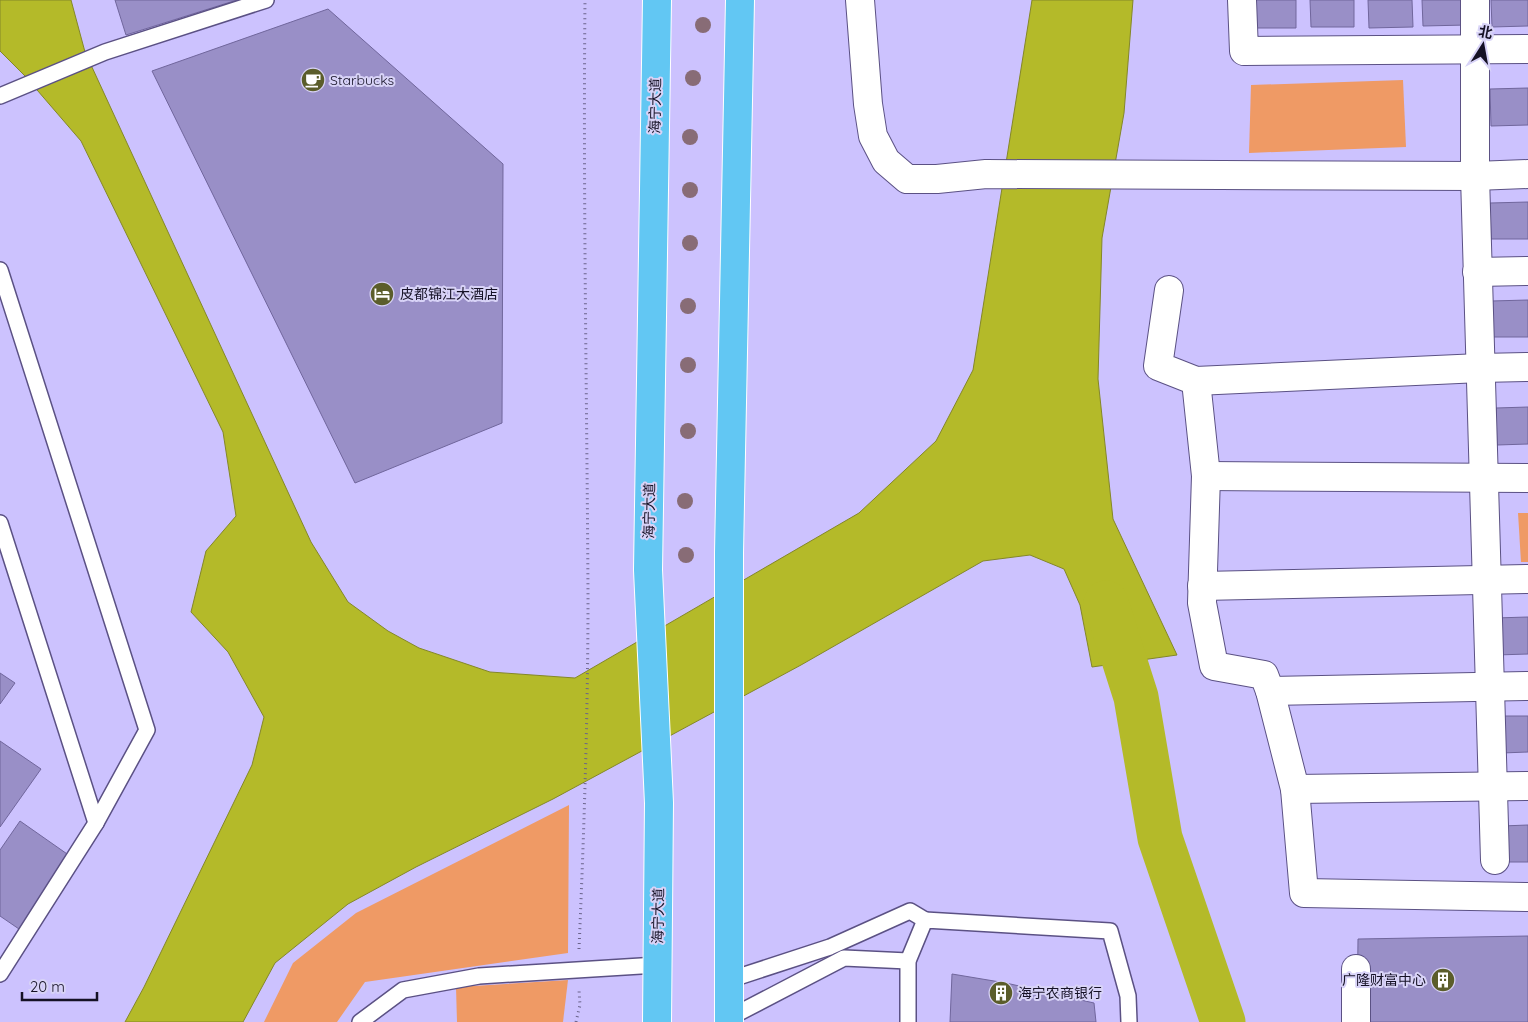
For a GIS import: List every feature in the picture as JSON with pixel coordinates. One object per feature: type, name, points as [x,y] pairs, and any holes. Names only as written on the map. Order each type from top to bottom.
[{"type":"highway","name":"海宁大道","points":[[657,0],[648,570],[659,803],[657,1022]]},
{"type":"highway","points":[[729,1020],[729,553],[740,0]]},
{"type":"highway","points":[[643,1022],[657,966]]},
{"type":"street","points":[[860,0],[868,104],[873,136],[886,161],[908,180],[986,174],[1475,176],[1528,174]]},
{"type":"street","points":[[1242,0],[1244,50],[1528,49]]},
{"type":"street","points":[[1475,0],[1477,272],[1495,860]]},
{"type":"street","points":[[1477,272],[1528,271]]},
{"type":"street","points":[[1169,290],[1158,366],[1196,381],[1480,368],[1528,368]]},
{"type":"street","points":[[1196,381],[1206,476],[1202,603],[1214,666],[1264,675],[1270,690],[1295,789],[1304,893],[1528,897]]},
{"type":"street","points":[[1206,476],[1528,478]]},
{"type":"street","points":[[1202,586],[1528,579]]},
{"type":"street","points":[[1270,690],[1528,686]]},
{"type":"street","points":[[1295,789],[1528,786]]},
{"type":"street","points":[[1356,969],[1356,1022]]},
{"type":"lane","points":[[0,96],[105,52],[266,0]]},
{"type":"lane","points":[[0,270],[148,730],[96,823],[0,974]]},
{"type":"lane","points":[[0,523],[96,823]]},
{"type":"lane","points":[[729,980],[830,948],[910,911],[925,920],[1110,931],[1128,996],[1129,1022]]},
{"type":"lane","points":[[908,1022],[908,961],[925,920]]},
{"type":"lane","points":[[729,1020],[844,958],[908,961]]},
{"type":"lane","points":[[360,1022],[403,990],[479,976],[657,966]]},
{"type":"path","points":[[576,1022],[580,1005],[578,970],[588,589],[585,0]]},
{"type":"shaded area","points":[[0,0],[71,0],[85,52],[311,542],[348,602],[388,631],[419,648],[490,672],[575,678],[859,513],[936,441],[973,370],[1032,0],[1133,0],[1124,113],[1102,238],[1098,379],[1113,519],[1177,655],[1092,667],[1080,605],[1064,569],[1030,555],[983,561],[801,665],[553,799],[416,867],[348,904],[275,963],[243,1022],[125,1022],[144,987],[252,765],[264,717],[228,652],[191,612],[206,551],[236,516],[223,432],[81,141],[25,76],[0,51]]},
{"type":"shaded area","points":[[1403,80],[1406,147],[1249,153],[1251,85]]},
{"type":"shaded area","points":[[1518,513],[1528,513],[1528,562],[1521,562]]},
{"type":"shaded area","points":[[569,805],[568,953],[365,982],[337,1022],[264,1022],[293,963],[356,913]]},
{"type":"shaded area","points":[[568,980],[563,1022],[457,1022],[456,987]]},
{"type":"building","points":[[115,0],[237,0],[126,35]]},
{"type":"building","points":[[1252,0],[1296,0],[1296,28],[1253,28]]},
{"type":"building","points":[[1310,0],[1354,0],[1354,27],[1311,27]]},
{"type":"building","points":[[1368,0],[1412,0],[1413,27],[1369,28]]},
{"type":"building","points":[[1422,0],[1466,0],[1467,25],[1423,26]]},
{"type":"building","points":[[1491,0],[1528,0],[1528,26],[1492,27]]},
{"type":"building","name":"皮都锦江大酒店","points":[[328,9],[503,164],[502,423],[355,483],[152,71]]},
{"type":"building","points":[[1528,88],[1528,125],[1491,126],[1490,89]]},
{"type":"building","points":[[1528,202],[1528,239],[1491,239],[1490,203]]},
{"type":"building","points":[[1528,300],[1528,337],[1492,337],[1491,301]]},
{"type":"building","points":[[1528,407],[1528,444],[1497,445],[1496,408]]},
{"type":"building","points":[[1528,617],[1528,654],[1496,655],[1495,618]]},
{"type":"building","points":[[0,673],[15,683],[0,704]]},
{"type":"building","points":[[1501,716],[1528,716],[1528,752],[1502,753]]},
{"type":"building","points":[[0,741],[41,769],[0,827]]},
{"type":"building","points":[[20,821],[70,856],[19,929],[0,916],[0,850]]},
{"type":"building","points":[[1528,825],[1528,862],[1503,862],[1502,826]]},
{"type":"building","name":"广隆财富中心","points":[[1528,936],[1528,1022],[1357,1022],[1358,939]]},
{"type":"building","name":"海宁农商银行","points":[[952,974],[1006,983],[1094,1003],[1096,1022],[950,1022]]},
{"type":"waterway","points":[[1106,603],[1136,697],[1160,838],[1223,1022]]},
{"type":"place","name":"Starbucks","points":[[313,80]]},
{"type":"place","name":"皮都锦江大酒店","points":[[382,294]]},
{"type":"place","name":"广隆财富中心","points":[[1443,980]]},
{"type":"place","name":"海宁农商银行","points":[[1001,993]]}]
